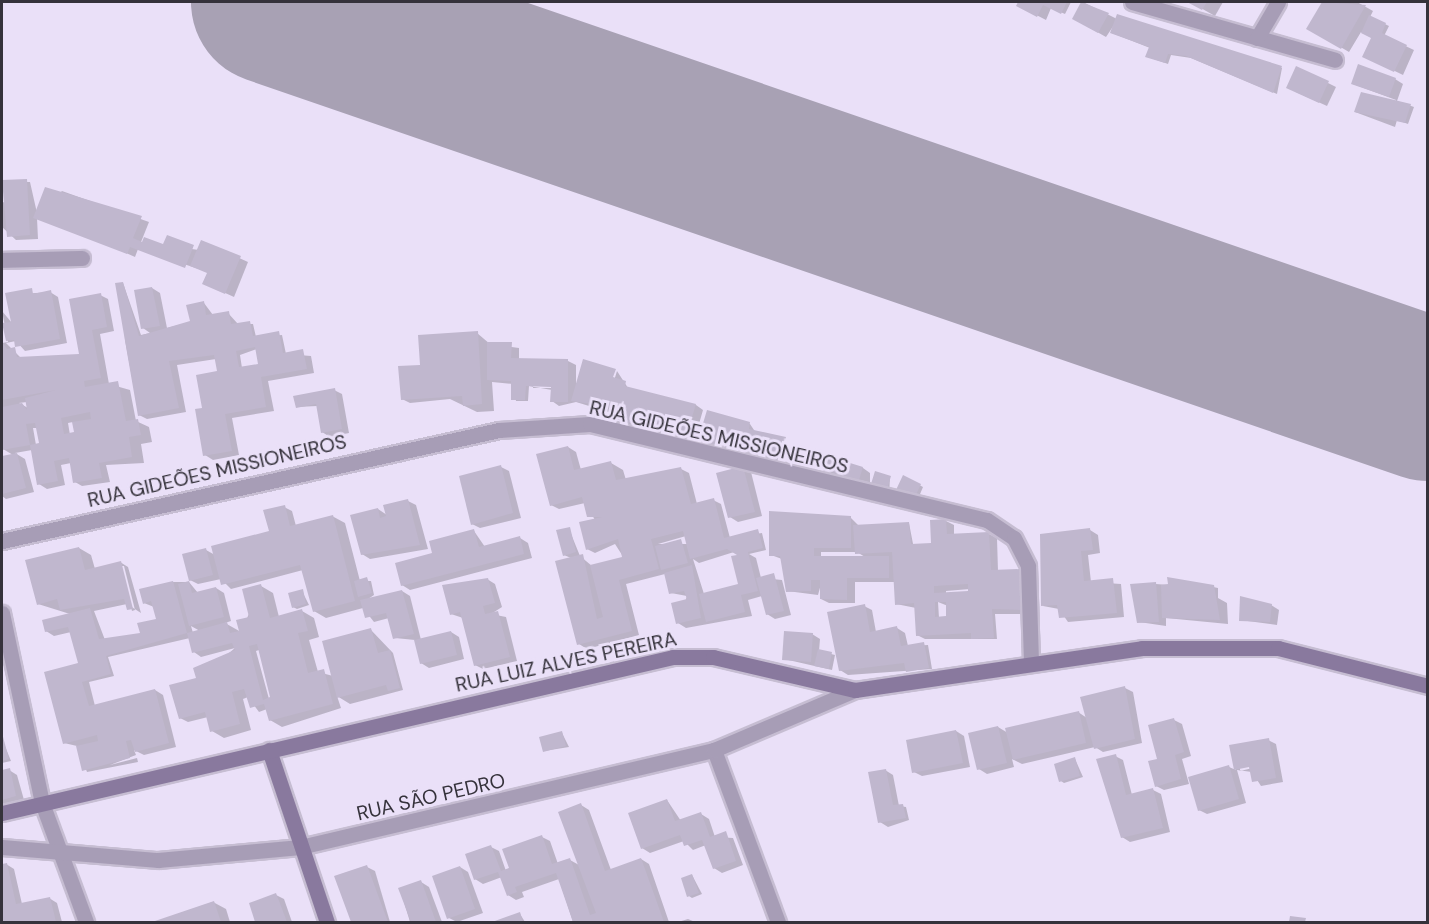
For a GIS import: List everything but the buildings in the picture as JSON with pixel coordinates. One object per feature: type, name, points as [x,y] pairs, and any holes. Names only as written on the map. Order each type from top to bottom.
[{"type":"street","points":[[1132,2],[1335,60]]},
{"type":"street","points":[[1257,38],[1278,2]]},
{"type":"street","points":[[2,260],[82,258]]},
{"type":"street","name":"RUA GIDEÕES MISSIONEIROS","points":[[2,541],[499,430],[590,424],[987,520],[1014,538],[1028,566],[1031,664]]},
{"type":"street","points":[[2,614],[42,802],[64,855],[86,922]]},
{"type":"street","name":"RUA LUIZ ALVES PEREIRA","points":[[2,813],[673,657],[713,657],[855,690],[1142,648],[1278,648],[1428,686]]},
{"type":"street","name":"RUA SÃO PEDRO","points":[[2,847],[64,855],[158,860],[300,847],[714,750],[855,690]]},
{"type":"street","points":[[269,750],[327,922]]},
{"type":"street","points":[[714,750],[778,922]]},
{"type":"runway","points":[[273,2],[1428,399]]}]
